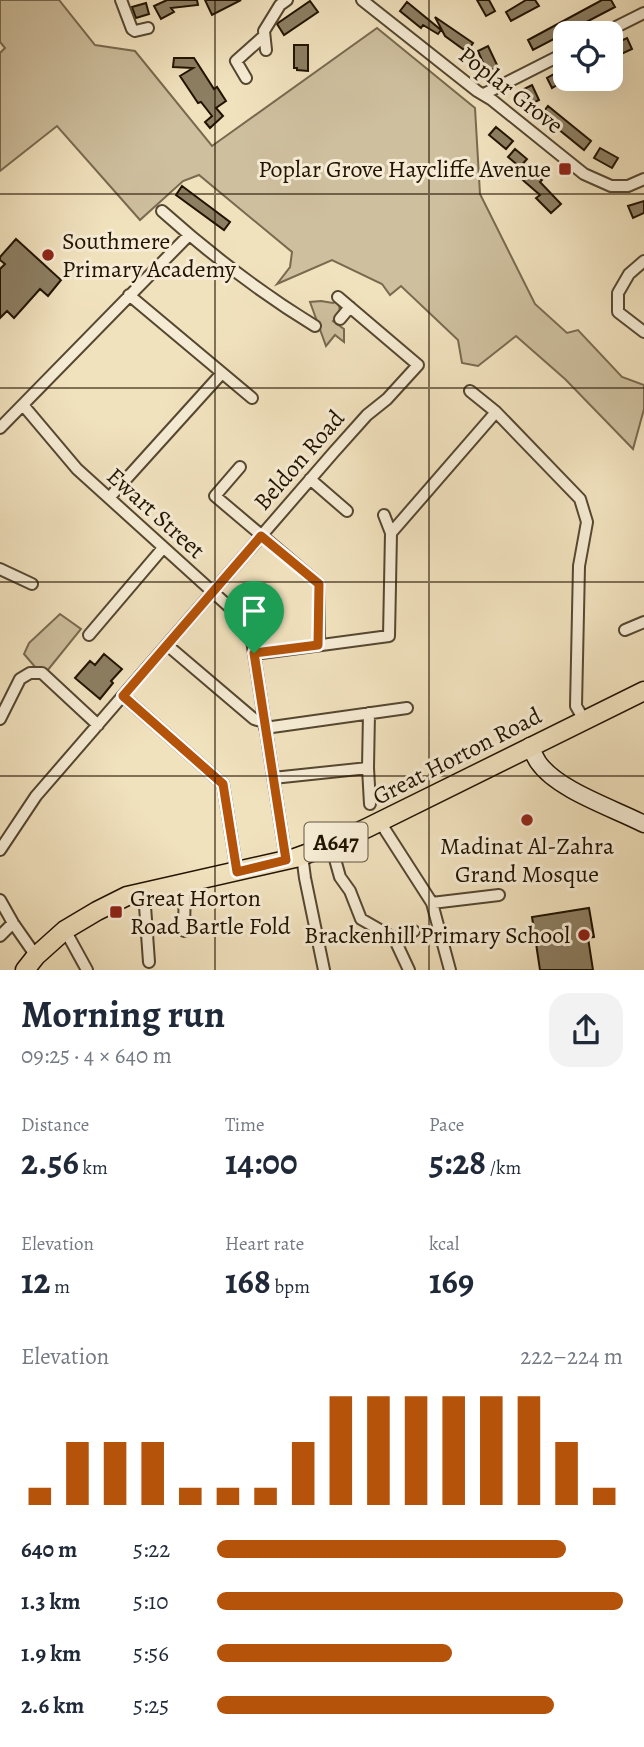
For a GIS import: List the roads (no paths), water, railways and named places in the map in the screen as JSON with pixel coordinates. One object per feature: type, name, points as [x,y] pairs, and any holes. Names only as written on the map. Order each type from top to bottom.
[{"type":"main road","name":"Great Horton Road","points":[[31,963],[65,930],[127,896],[294,858],[331,845],[373,817],[584,720],[642,697]]},
{"type":"street","points":[[121,0],[132,29],[135,31],[148,28]]},
{"type":"street","points":[[266,50],[264,31],[280,5],[287,0]]},
{"type":"street","name":"Poplar Grove","points":[[362,0],[584,174],[611,186],[628,186],[644,179]]},
{"type":"street","points":[[374,9],[383,0]]},
{"type":"street","points":[[623,24],[644,13]]},
{"type":"street","points":[[246,78],[236,61],[264,36]]},
{"type":"street","points":[[484,94],[553,59]]},
{"type":"street","points":[[162,211],[285,308],[315,326]]},
{"type":"street","points":[[0,428],[189,234]]},
{"type":"street","points":[[644,261],[629,274],[618,293],[618,312],[644,332]]},
{"type":"street","points":[[129,295],[252,398]]},
{"type":"street","name":"Beldon Road","points":[[0,850],[36,796],[98,724],[367,415],[387,399],[418,365],[338,297]]},
{"type":"street","points":[[340,319],[350,307]]},
{"type":"street","points":[[109,498],[222,373]]},
{"type":"street","points":[[470,391],[496,412],[580,499],[587,522],[579,566],[576,706],[584,720]]},
{"type":"street","name":"Ewart Street","points":[[23,405],[76,469],[246,622],[251,634],[273,778],[294,858],[305,878],[324,970]]},
{"type":"street","points":[[391,533],[496,412]]},
{"type":"street","points":[[240,467],[215,496],[319,584],[318,645]]},
{"type":"street","points":[[310,480],[347,511]]},
{"type":"street","points":[[254,653],[389,636],[391,533],[384,515]]},
{"type":"street","points":[[89,635],[163,548]]},
{"type":"street","points":[[0,569],[32,584]]},
{"type":"street","points":[[625,630],[644,622]]},
{"type":"street","points":[[167,645],[254,719],[265,725],[407,708]]},
{"type":"street","points":[[0,719],[20,679],[30,673],[42,673],[98,724]]},
{"type":"street","points":[[123,696],[223,784],[237,872]]},
{"type":"street","points":[[369,713],[368,768],[373,817],[432,903],[450,970]]},
{"type":"street","points":[[530,746],[538,762],[550,776],[644,824]]},
{"type":"street","points":[[273,778],[368,768]]},
{"type":"street","points":[[331,845],[340,877],[351,891],[361,919],[394,939],[409,970]]},
{"type":"street","points":[[184,930],[185,882]]},
{"type":"street","points":[[144,892],[149,962]]},
{"type":"street","points":[[432,903],[499,895]]},
{"type":"street","points":[[0,900],[31,963]]},
{"type":"street","points":[[0,936],[13,923]]},
{"type":"street","points":[[65,930],[88,970]]},
{"type":"street","points":[[394,939],[414,931]]},
{"type":"place","name":"Poplar Grove Haycliffe Avenue","points":[[565,169]]},
{"type":"place","name":"Southmere Primary Academy","points":[[48,255]]},
{"type":"place","name":"Madinat Al-Zahra Grand Mosque","points":[[527,820]]},
{"type":"place","name":"Great Horton Road Bartle Fold","points":[[116,912]]},
{"type":"place","name":"Brackenhill Primary School","points":[[584,935]]}]
